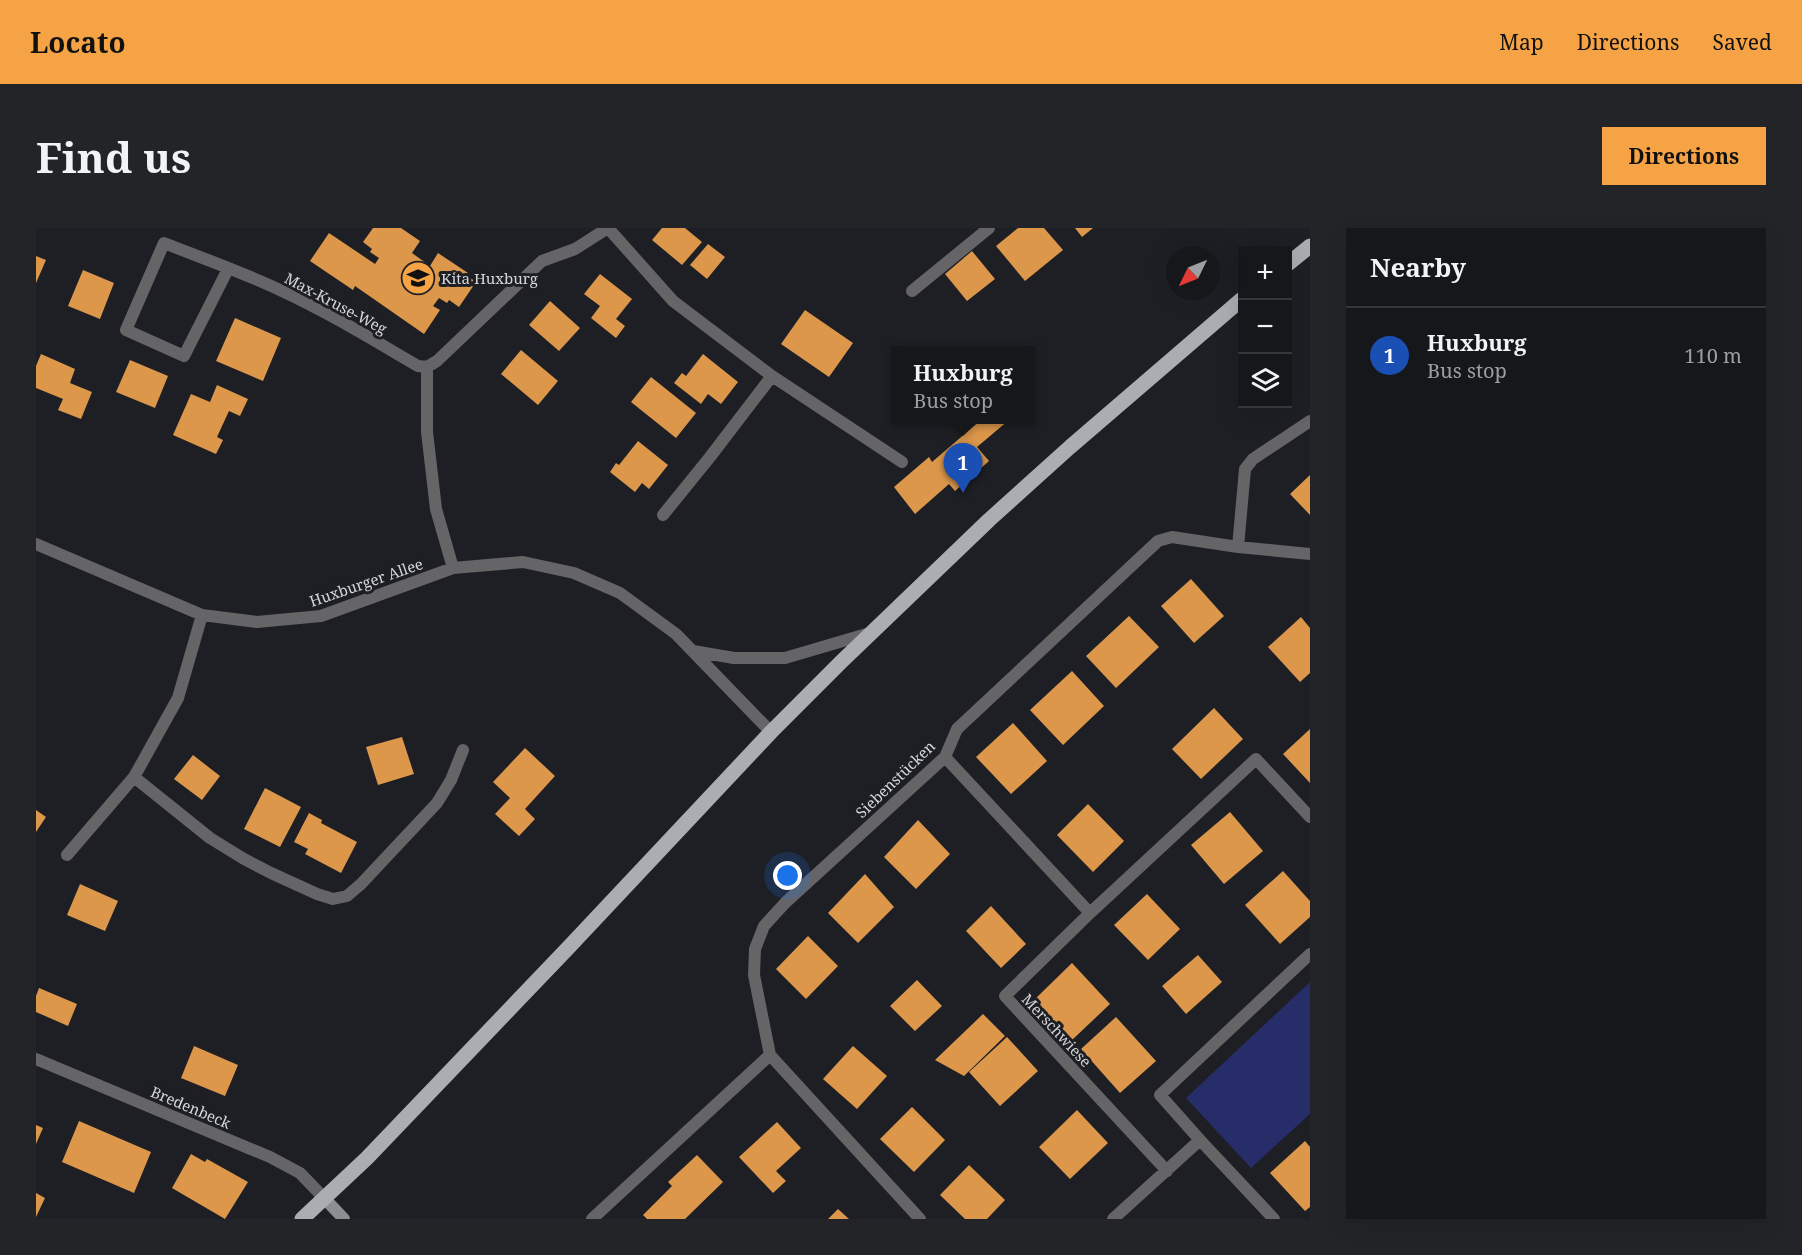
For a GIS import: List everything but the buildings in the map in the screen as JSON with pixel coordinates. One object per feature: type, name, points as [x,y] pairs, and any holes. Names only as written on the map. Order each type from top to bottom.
[{"type":"main road","points":[[1292,260],[1310,246]]},
{"type":"main road","points":[[302,1219],[408,1116],[771,732],[872,632],[989,520],[1070,447],[1238,303]]},
{"type":"main road","points":[[325,1199],[344,1219]]},
{"type":"street","points":[[453,568],[436,509],[427,432],[427,367],[437,361],[542,261],[575,249],[608,228],[673,301],[772,376],[902,462]]},
{"type":"street","points":[[912,291],[989,228]]},
{"type":"street","name":"Max-Kruse-Weg","points":[[228,268],[184,356],[126,330],[164,243],[228,268],[279,289],[342,321],[418,366],[427,367]]},
{"type":"street","points":[[663,515],[772,376]]},
{"type":"street","points":[[1238,547],[1245,469],[1253,459],[1310,421]]},
{"type":"street","name":"Siebenstücken","points":[[770,1055],[754,975],[755,949],[764,926],[785,903],[945,757],[957,729],[1158,542],[1172,537],[1238,547],[1310,554]]},
{"type":"street","name":"Huxburger Allee","points":[[36,544],[202,615],[257,622],[321,616],[453,568],[523,562],[574,573],[620,593],[676,634],[771,732]]},
{"type":"street","points":[[67,855],[135,777],[178,698],[202,615]]},
{"type":"street","points":[[693,651],[734,658],[785,658],[872,632]]},
{"type":"street","points":[[135,777],[210,838],[243,859],[317,894],[333,899],[347,896],[361,884],[437,803],[451,780],[463,750]]},
{"type":"street","points":[[945,757],[1090,913]]},
{"type":"street","name":"Merschwiese","points":[[1167,1171],[1005,996],[1090,913],[1256,759],[1310,817]]},
{"type":"street","points":[[1274,1219],[1160,1095],[1310,954]]},
{"type":"street","points":[[591,1219],[770,1055],[920,1219]]},
{"type":"street","name":"Bredenbeck","points":[[36,1059],[270,1157],[300,1173],[325,1199]]},
{"type":"street","points":[[1113,1219],[1200,1140]]},
{"type":"shaded area","points":[[1310,982],[1310,1114],[1251,1168],[1186,1098]]},
{"type":"place","name":"Kita Huxburg","points":[[418,278]]},
{"type":"place","name":"Huxburg","points":[[963,493]]}]
